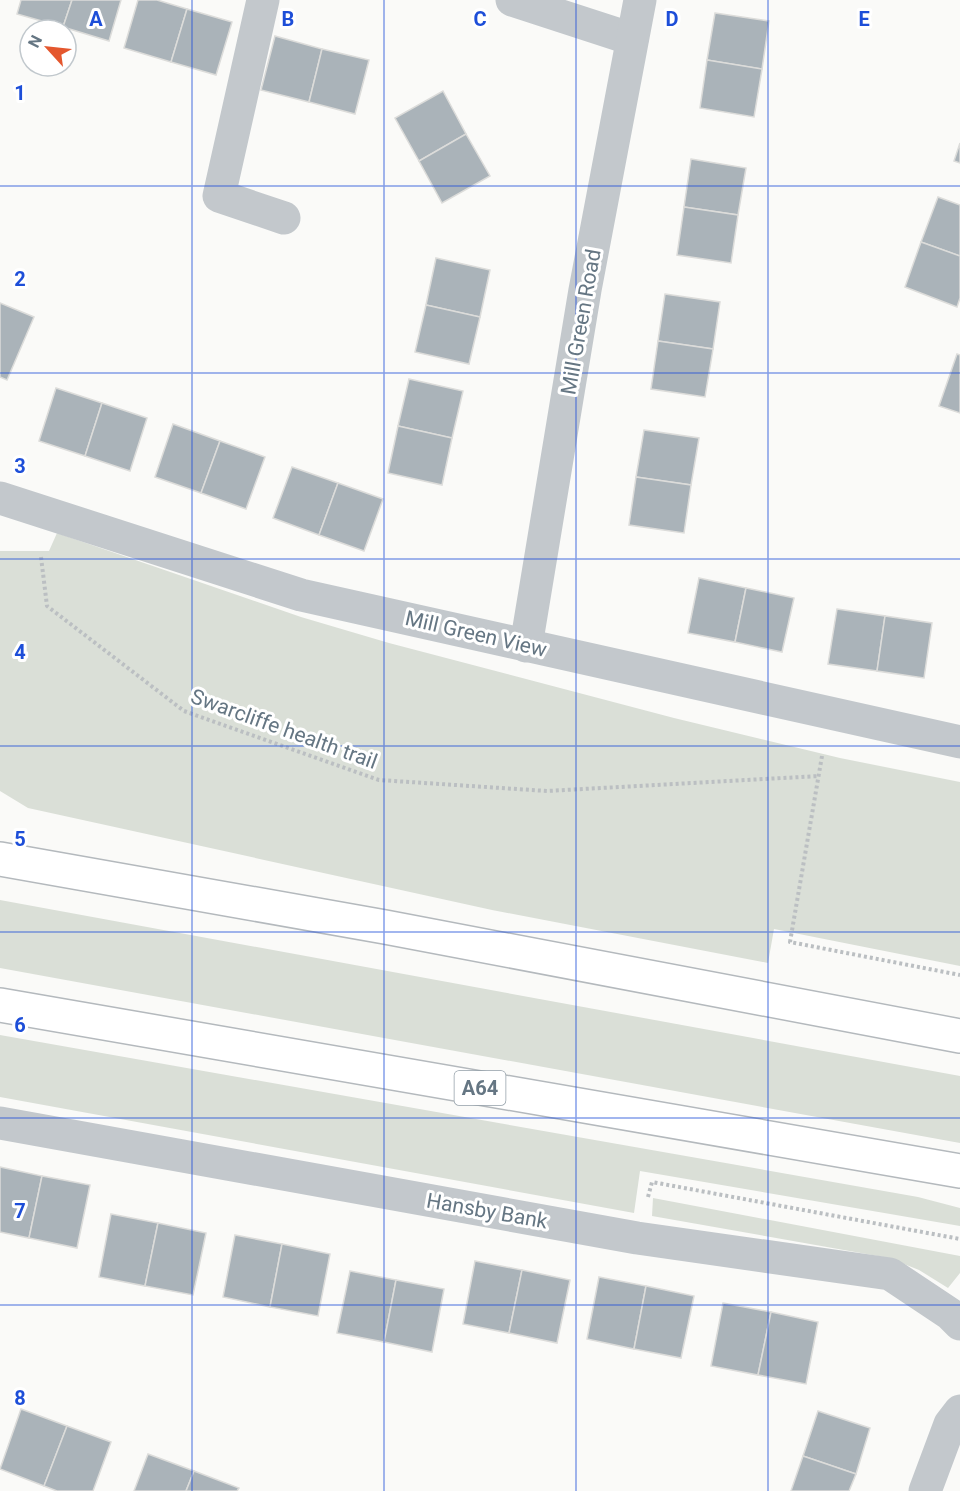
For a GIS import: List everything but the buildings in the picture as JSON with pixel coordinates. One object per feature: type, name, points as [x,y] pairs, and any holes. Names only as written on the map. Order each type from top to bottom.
[{"type":"highway","points":[[0,859],[396,929],[960,1036]]},
{"type":"highway","name":"A64","points":[[0,1005],[959,1172]]},
{"type":"street","points":[[262,0],[219,196],[284,218]]},
{"type":"street","points":[[512,0],[632,39]]},
{"type":"street","name":"Mill Green Road","points":[[526,645],[585,290],[640,0]]},
{"type":"street","name":"Mill Green View","points":[[0,498],[36,512],[302,596],[960,742]]},
{"type":"street","name":"Hansby Bank","points":[[0,1123],[637,1238],[890,1274],[950,1314],[960,1324]]},
{"type":"street","points":[[925,1491],[950,1424],[960,1411]]},
{"type":"path","name":"Swarcliffe health trail","points":[[36,512],[47,606],[184,711],[379,780],[547,791],[819,776]]},
{"type":"path","points":[[828,712],[790,942],[960,975]]},
{"type":"path","points":[[652,1182],[960,1239]]},
{"type":"shaded area","points":[[57,533],[301,617],[389,643],[674,718],[840,758],[960,782],[960,966],[774,929],[768,963],[492,910],[28,808],[0,791],[0,551],[49,551]]},
{"type":"shaded area","points":[[0,900],[960,1076],[960,1143],[0,968]]},
{"type":"shaded area","points":[[0,1035],[918,1197],[960,1208],[960,1226],[640,1171],[634,1213],[0,1097]]},
{"type":"shaded area","points":[[653,1198],[960,1256],[960,1273],[948,1288],[919,1270],[889,1258],[652,1216]]}]
